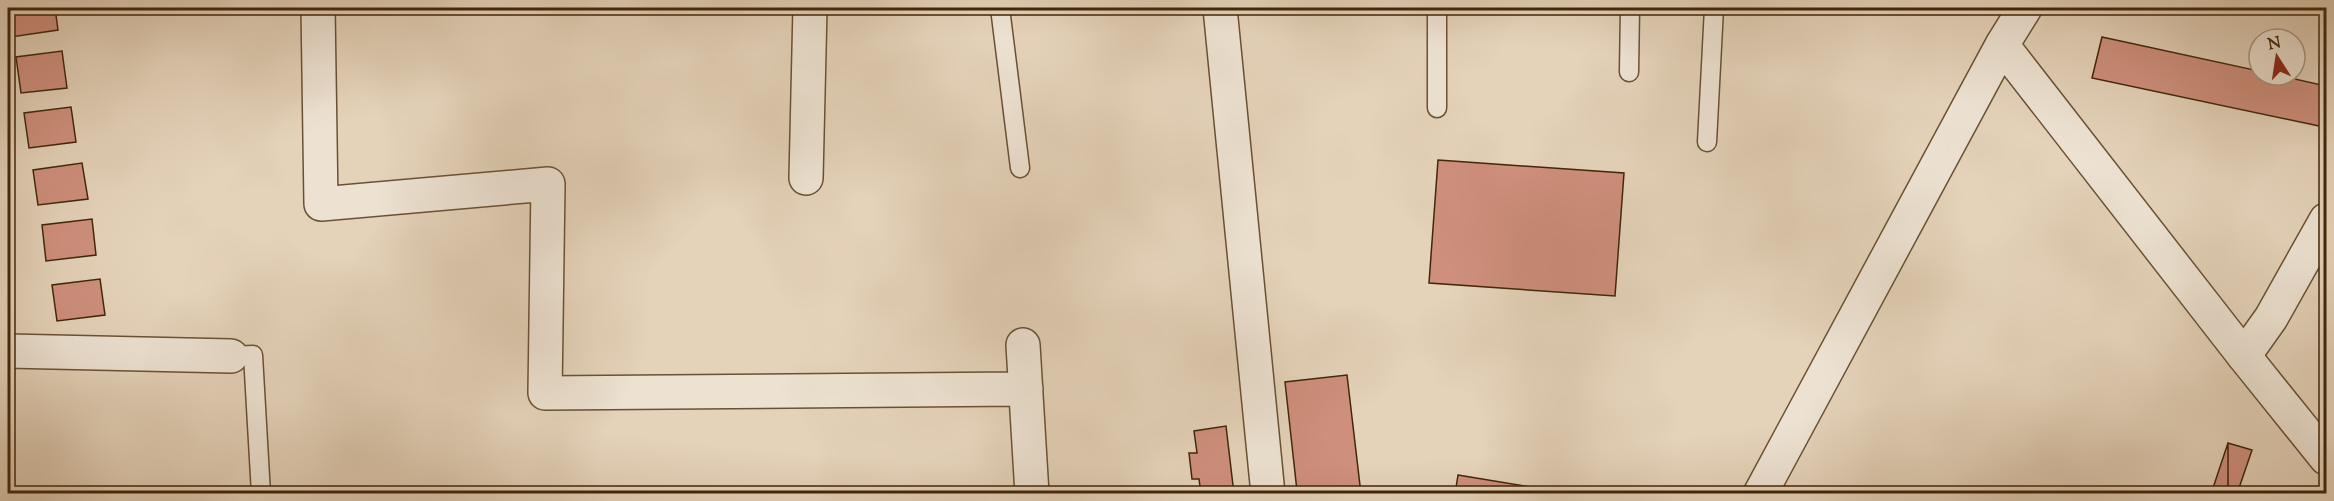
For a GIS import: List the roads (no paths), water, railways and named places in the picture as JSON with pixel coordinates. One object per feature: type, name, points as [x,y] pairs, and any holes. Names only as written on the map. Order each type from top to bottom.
[{"type":"street","points":[[318,8],[321,204],[548,184],[545,393],[1026,389]]},
{"type":"street","points":[[806,178],[810,8]]},
{"type":"street","points":[[1220,8],[1268,494]]},
{"type":"street","points":[[1760,494],[2002,45],[2025,8]]},
{"type":"street","points":[[2002,45],[2326,458]]},
{"type":"street","points":[[2244,356],[2271,318],[2326,220]]},
{"type":"street","points":[[1023,345],[1032,494]]},
{"type":"street","points":[[8,351],[231,356]]},
{"type":"lane","points":[[1000,8],[1020,168]]},
{"type":"lane","points":[[1437,8],[1437,108]]},
{"type":"lane","points":[[1629,72],[1630,8]]},
{"type":"lane","points":[[1707,142],[1714,8]]},
{"type":"lane","points":[[231,356],[253,355],[261,494]]}]
